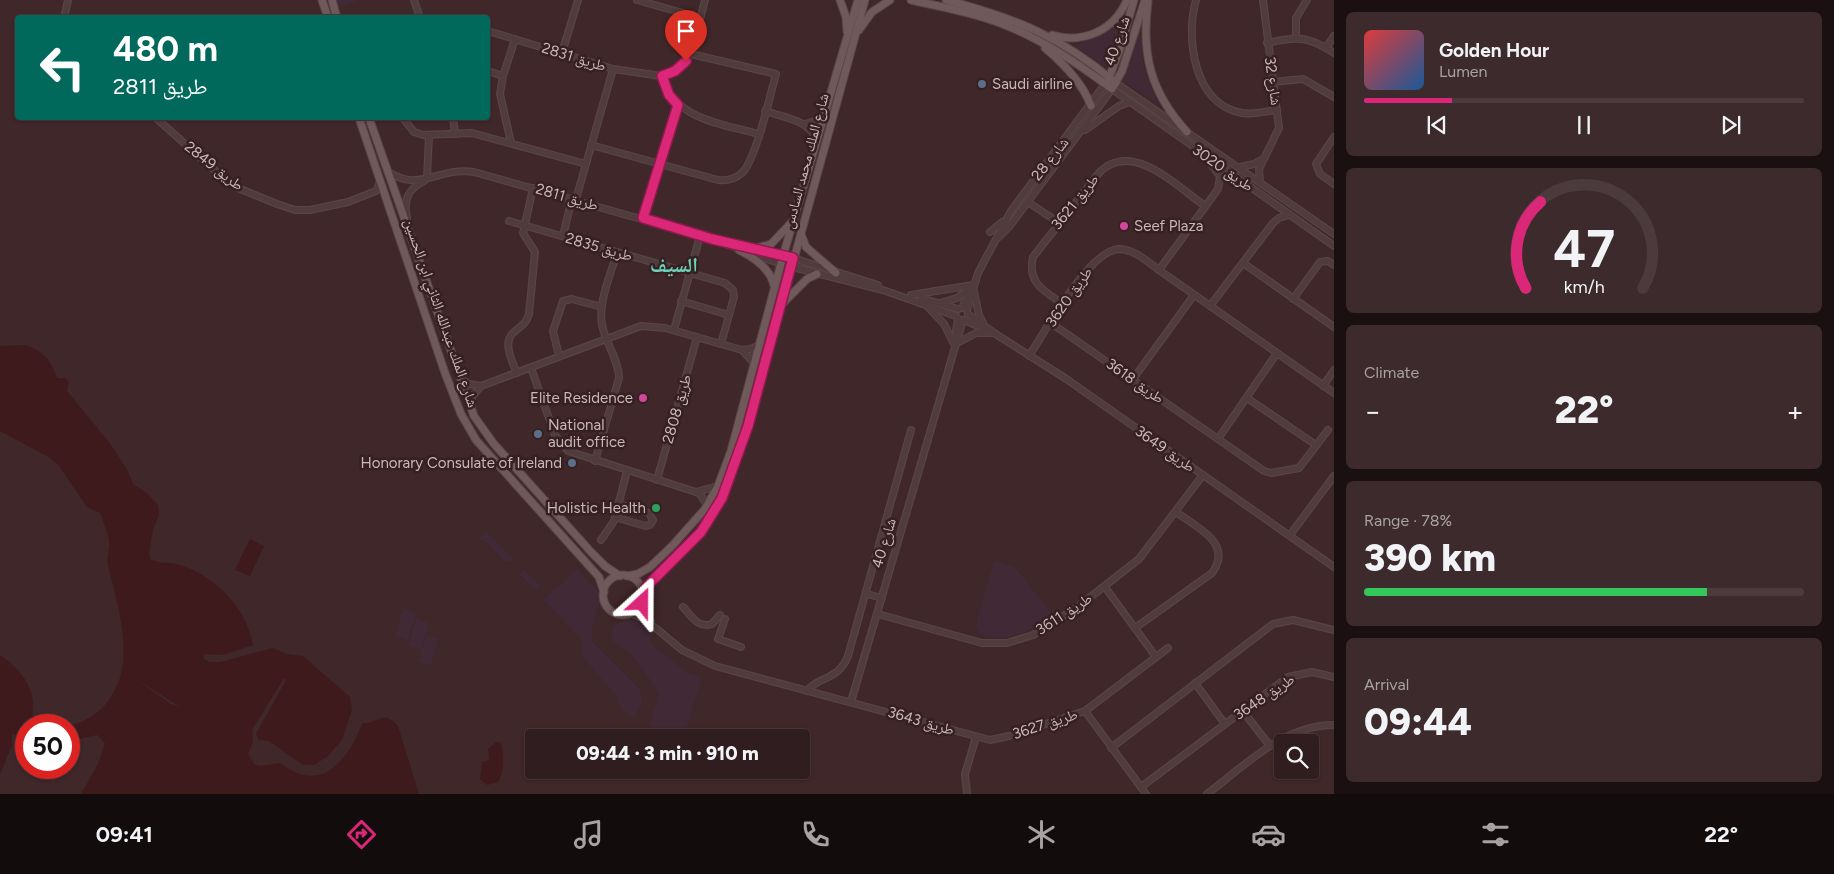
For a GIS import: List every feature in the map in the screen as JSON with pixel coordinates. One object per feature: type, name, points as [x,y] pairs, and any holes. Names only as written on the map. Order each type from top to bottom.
[{"type":"main road","points":[[322,0],[327,15]]},
{"type":"main road","points":[[332,0],[336,15]]},
{"type":"main road","points":[[840,0],[850,38]]},
{"type":"main road","name":"شارع الملك محمد السادس","points":[[643,592],[651,581],[701,532],[722,498],[748,426],[792,266],[858,0]]},
{"type":"main road","name":"شارع الملك محمد السادس","points":[[624,576],[638,574],[650,567],[672,546],[707,505],[718,486],[731,451],[822,119],[865,0]]},
{"type":"main road","points":[[850,38],[872,12],[890,0]]},
{"type":"main road","points":[[911,0],[999,22],[1031,36],[1108,81]]},
{"type":"main road","points":[[946,0],[1003,16],[1041,32],[1069,39],[1086,38],[1103,29],[1118,16],[1127,0]]},
{"type":"main road","name":"شارع 40","points":[[1108,81],[1134,0]]},
{"type":"main road","points":[[1147,0],[1145,39],[1155,87],[1163,103],[1187,132]]},
{"type":"main road","name":"شارع 40","points":[[1114,86],[1147,0]]},
{"type":"main road","points":[[1041,32],[1114,86]]},
{"type":"main road","points":[[1031,36],[1073,76],[1088,98],[1091,106]]},
{"type":"main road","name":"شارع الملك عبدالله الثاني ابن الحسين","points":[[360,120],[445,373],[468,426],[490,456],[599,577],[604,592]]},
{"type":"main road","name":"شارع الملك عبدالله الثاني ابن الحسين","points":[[370,120],[474,416],[494,444],[604,566],[624,576]]},
{"type":"main road","points":[[756,248],[771,244],[796,218]]},
{"type":"main road","points":[[801,233],[806,247],[836,273]]},
{"type":"main road","points":[[739,250],[761,265],[771,277],[775,287]]},
{"type":"main road","points":[[780,306],[807,279],[817,274]]},
{"type":"main road","points":[[624,576],[638,582],[643,592],[642,603],[630,613],[622,615],[612,611],[605,602],[604,592],[608,583],[624,576]]},
{"type":"street","points":[[65,15],[68,0]]},
{"type":"street","points":[[414,0],[419,15]]},
{"type":"street","points":[[562,53],[578,0]]},
{"type":"street","points":[[637,0],[700,18]]},
{"type":"street","points":[[705,0],[691,54],[675,71],[662,76],[669,95],[678,105],[701,118],[758,134]]},
{"type":"street","points":[[1196,0],[1191,24],[1191,36],[1198,70],[1206,90],[1231,109],[1243,113],[1277,110]]},
{"type":"street","name":"شارع 32","points":[[1263,0],[1277,110],[1277,134],[1263,159]]},
{"type":"street","points":[[1296,37],[1296,18],[1307,0]]},
{"type":"street","name":"طريق 2831","points":[[490,32],[613,69],[662,76]]},
{"type":"street","points":[[1326,48],[1334,36]]},
{"type":"street","points":[[1267,43],[1296,37],[1311,40],[1334,53]]},
{"type":"street","points":[[511,143],[500,94],[503,76],[515,39]]},
{"type":"street","points":[[591,145],[718,180],[730,180],[746,169],[776,74],[691,54]]},
{"type":"street","points":[[563,236],[613,69]]},
{"type":"street","points":[[490,72],[503,76]]},
{"type":"street","points":[[1273,82],[1304,79],[1334,97]]},
{"type":"street","name":"شارع 28","points":[[960,319],[973,286],[1012,211],[1028,186],[1091,106],[1108,81]]},
{"type":"street","name":"شارع 28","points":[[999,237],[1007,230],[1114,86]]},
{"type":"street","name":"طريق 3020","points":[[1114,86],[1130,102],[1191,147],[1334,246]]},
{"type":"street","name":"طريق 3020","points":[[1114,86],[1240,167],[1334,234]]},
{"type":"street","points":[[1079,134],[1112,111],[1130,102]]},
{"type":"street","points":[[643,218],[678,105]]},
{"type":"street","points":[[765,111],[804,124],[812,130],[816,140]]},
{"type":"street","points":[[804,124],[822,119]]},
{"type":"street","name":"طريق 2849","points":[[158,120],[221,176],[238,188],[268,201],[303,211],[324,208],[366,197],[379,196],[386,200]]},
{"type":"street","points":[[405,120],[414,132],[429,135],[472,133],[586,164]]},
{"type":"street","points":[[453,120],[455,134]]},
{"type":"street","points":[[500,140],[507,126]]},
{"type":"street","points":[[429,135],[430,177]]},
{"type":"street","points":[[1334,137],[1316,164],[1320,174],[1334,184]]},
{"type":"street","points":[[1160,270],[1218,189],[1220,176],[1217,170],[1191,147]]},
{"type":"street","points":[[1240,167],[1254,164],[1263,159]]},
{"type":"street","points":[[1260,182],[1258,172],[1263,159]]},
{"type":"street","name":"طريق 3621","points":[[1063,304],[1034,283],[1031,271],[1033,257],[1108,164],[1133,160],[1152,169],[1205,206]]},
{"type":"street","name":"طريق 2811","points":[[387,171],[399,180],[409,181],[464,170],[643,218],[700,236],[793,258],[836,273],[964,310]]},
{"type":"street","name":"طريق 2811","points":[[411,240],[406,213],[407,195],[412,189],[430,177]]},
{"type":"street","points":[[366,197],[376,191],[380,182]]},
{"type":"street","points":[[1028,186],[1028,202],[1059,223]]},
{"type":"street","points":[[517,373],[510,356],[510,336],[526,322],[529,314],[534,252],[523,233],[533,188]]},
{"type":"street","points":[[1036,190],[1036,200],[1043,211]]},
{"type":"street","points":[[990,232],[1012,211]]},
{"type":"street","points":[[1210,306],[1273,223],[1278,218],[1289,215]]},
{"type":"street","name":"طريق 2835","points":[[509,221],[729,286],[733,290],[734,297],[721,344]]},
{"type":"street","points":[[674,330],[700,236]]},
{"type":"street","name":"طريق 2811","points":[[712,239],[781,264],[883,290],[924,303],[960,319]]},
{"type":"street","name":"طريق 3620","points":[[1029,356],[1088,268],[1106,253],[1116,250],[1134,253],[1160,270],[1334,393]]},
{"type":"street","points":[[595,461],[619,378],[618,368],[602,327],[602,307],[618,252]]},
{"type":"street","points":[[1293,299],[1320,262],[1328,261],[1334,264]]},
{"type":"street","points":[[1243,263],[1334,327]]},
{"type":"street","points":[[911,295],[973,286]]},
{"type":"street","points":[[938,303],[957,298],[973,286]]},
{"type":"street","points":[[973,286],[974,300],[984,325]]},
{"type":"street","points":[[1133,379],[1194,295]]},
{"type":"street","points":[[559,356],[553,332],[563,301],[572,299],[602,307]]},
{"type":"street","points":[[681,301],[729,316]]},
{"type":"street","points":[[924,303],[944,324],[955,345],[976,333],[994,333]]},
{"type":"street","points":[[960,319],[964,310]]},
{"type":"street","name":"طريق 3649","points":[[964,310],[994,333],[1065,378],[1334,567]]},
{"type":"street","name":"طريق 3649","points":[[960,319],[994,333]]},
{"type":"street","name":"شارع 40","points":[[851,702],[955,345],[960,319]]},
{"type":"street","name":"طريق 3618","points":[[1051,323],[1264,471],[1271,473],[1299,468],[1328,430]]},
{"type":"street","points":[[459,377],[469,384],[481,386],[648,325],[674,330],[742,350],[751,349],[759,345]]},
{"type":"street","name":"طريق 2808","points":[[657,480],[697,337]]},
{"type":"street","points":[[742,350],[754,363]]},
{"type":"street","points":[[1218,439],[1277,353]]},
{"type":"street","points":[[531,368],[555,435],[562,445],[572,453],[696,492],[718,486]]},
{"type":"street","points":[[1323,386],[1334,370]]},
{"type":"street","points":[[474,416],[472,397],[481,386]]},
{"type":"street","points":[[1247,398],[1316,446]]},
{"type":"street","name":"شارع 40","points":[[807,691],[812,686],[838,672],[846,662],[867,594],[911,430]]},
{"type":"street","points":[[600,540],[610,530],[627,471]]},
{"type":"street","name":"طريق 3611","points":[[878,614],[982,643],[1008,643],[1024,639],[1045,629],[1105,587],[1139,559],[1203,475]]},
{"type":"street","points":[[1290,536],[1334,476]]},
{"type":"street","points":[[696,492],[707,505]]},
{"type":"street","points":[[615,517],[646,526],[650,525],[653,520],[649,513],[619,504]]},
{"type":"street","points":[[1135,628],[1212,572],[1217,566],[1220,552],[1213,539],[1176,512]]},
{"type":"street","points":[[1105,587],[1156,657]]},
{"type":"street","points":[[867,594],[882,598]]},
{"type":"street","points":[[642,603],[648,617],[662,634]]},
{"type":"street","points":[[683,607],[697,622],[704,625],[712,624],[722,617],[718,639],[741,647]]},
{"type":"street","points":[[630,613],[646,620],[682,650],[703,662],[851,702]]},
{"type":"street","points":[[1111,748],[1273,624],[1293,620],[1334,630]]},
{"type":"street","points":[[1085,711],[1168,648]]},
{"type":"street","name":"طريق 3648","points":[[1141,787],[1242,710],[1296,674],[1312,672],[1334,677]]},
{"type":"street","points":[[1196,683],[1225,724]]},
{"type":"street","name":"طريق 3643","points":[[851,702],[990,740]]},
{"type":"street","points":[[1242,710],[1270,746]]},
{"type":"street","name":"طريق 3627","points":[[990,740],[1085,711],[1146,794]]},
{"type":"street","points":[[1207,794],[1270,746],[1306,729],[1334,725]]},
{"type":"street","points":[[967,794],[966,774],[976,737]]},
{"type":"shaded area","points":[[335,0],[354,0],[357,2],[337,8]]},
{"type":"shaded area","points":[[1124,15],[1106,67],[1075,46],[1104,32]]},
{"type":"shaded area","points":[[1139,26],[1143,65],[1158,104],[1121,80],[1131,60]]},
{"type":"shaded area","points":[[25,345],[42,353],[52,366],[57,378],[65,378],[69,382],[67,391],[109,442],[128,471],[133,484],[147,493],[158,505],[159,515],[153,530],[149,553],[150,559],[177,564],[204,576],[227,594],[244,618],[253,645],[223,655],[207,654],[203,656],[204,659],[210,662],[220,662],[273,648],[287,654],[303,656],[350,697],[352,710],[342,740],[328,756],[314,765],[303,765],[269,741],[259,740],[256,734],[286,680],[284,678],[252,730],[253,741],[248,754],[254,764],[260,766],[280,763],[302,774],[311,776],[321,774],[338,764],[354,742],[363,723],[385,717],[398,726],[419,794],[81,794],[98,764],[105,743],[97,735],[80,739],[80,722],[89,718],[105,705],[115,690],[121,673],[124,655],[120,618],[108,562],[109,545],[107,531],[100,513],[87,507],[59,466],[50,458],[0,431],[0,346]],"holes":[[[133,677],[180,707],[171,704]]]},
{"type":"shaded area","points":[[486,531],[512,557],[512,562],[505,561],[484,540],[481,541],[479,539]]},
{"type":"shaded area","points":[[250,539],[264,546],[250,576],[235,570]]},
{"type":"shaded area","points":[[994,560],[1014,566],[1054,616],[1028,631],[1008,637],[988,637],[979,634],[976,627],[977,620]]},
{"type":"shaded area","points":[[522,568],[540,585],[535,590],[520,575]]},
{"type":"shaded area","points":[[577,569],[596,589],[601,598],[592,628],[592,641],[640,689],[642,703],[634,718],[621,708],[618,698],[582,656],[582,640],[543,600]]},
{"type":"shaded area","points":[[403,609],[416,613],[408,640],[395,636]]},
{"type":"shaded area","points":[[416,619],[429,623],[421,650],[408,646]]},
{"type":"shaded area","points":[[628,619],[643,623],[653,631],[650,643],[687,672],[702,677],[686,729],[648,729],[659,693],[631,656],[610,639],[615,625]]},
{"type":"shaded area","points":[[426,635],[439,638],[431,666],[418,662]]},
{"type":"shaded area","points":[[0,655],[16,668],[28,684],[33,701],[33,711],[32,714],[15,714],[15,735],[12,734],[12,745],[0,775]]},
{"type":"shaded area","points":[[496,742],[501,743],[502,747],[502,774],[498,782],[487,785],[480,779],[482,762],[489,760],[488,749]]},
{"type":"place","name":"Saudi airline","points":[[982,84]]},
{"type":"place","name":"Seef Plaza","points":[[1124,226]]},
{"type":"place","name":"Elite Residence","points":[[643,398]]},
{"type":"place","name":"National audit office","points":[[538,434]]},
{"type":"place","name":"Honorary Consulate of Ireland","points":[[572,463]]},
{"type":"place","name":"Holistic Health","points":[[656,508]]},
{"type":"district","name":"السيف","points":[[674,265]]},
{"type":"route","points":[[642,603],[643,592],[651,581],[701,532],[722,498],[732,476],[748,426],[793,258],[734,242],[712,239],[643,218],[678,105],[669,95],[662,76],[675,71],[686,61]]}]
